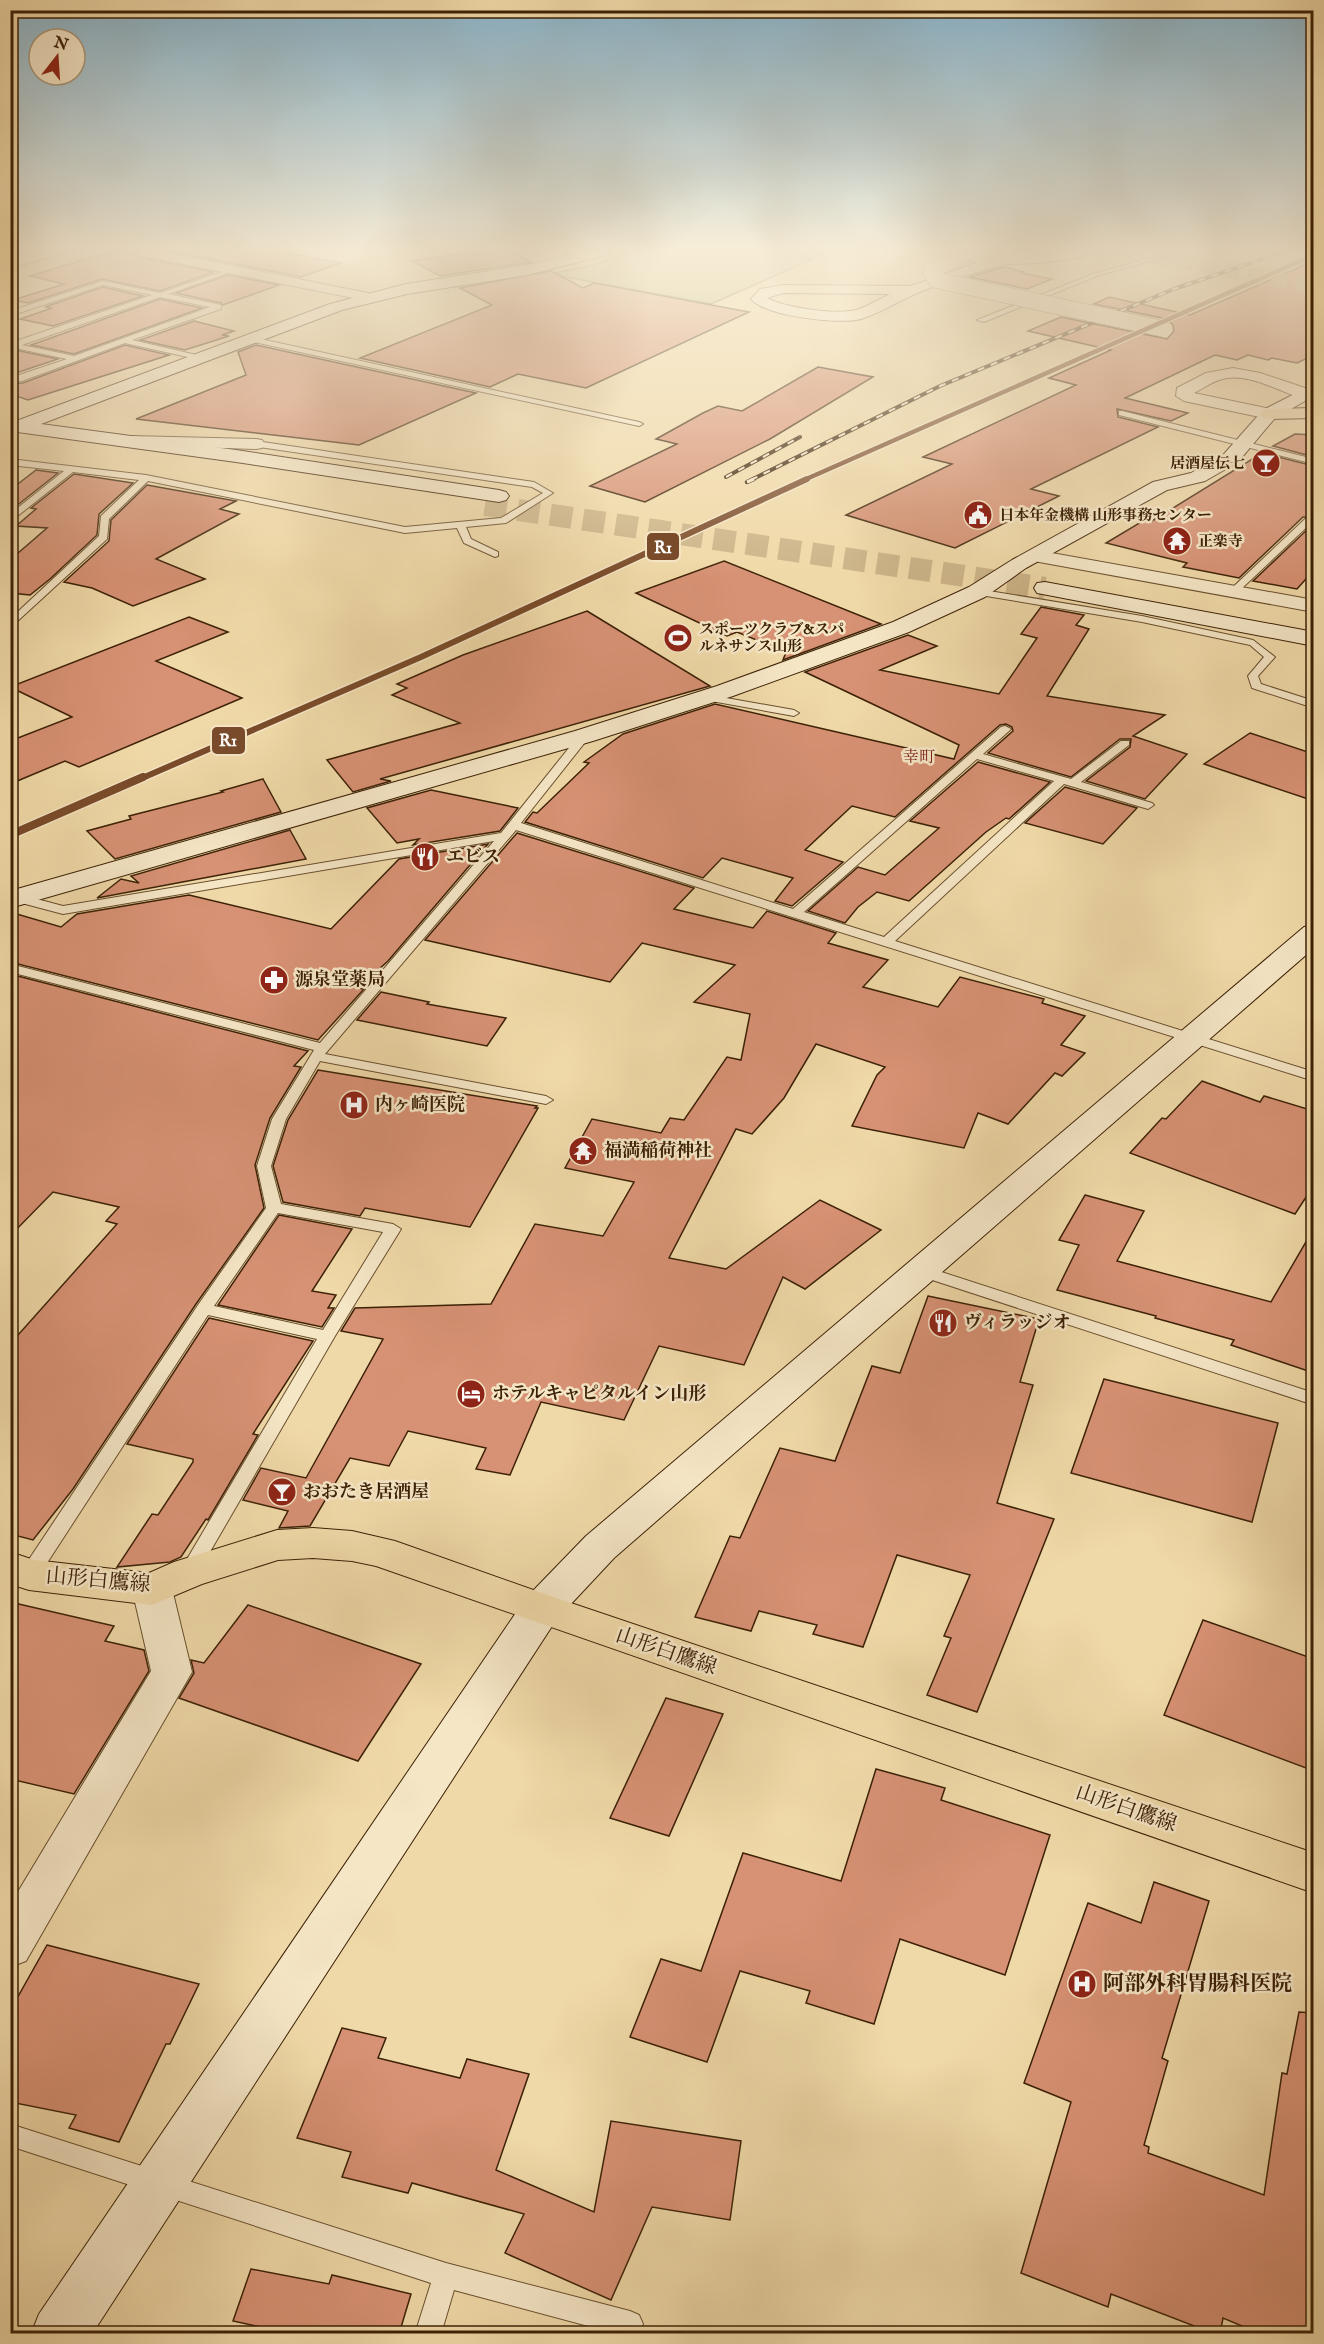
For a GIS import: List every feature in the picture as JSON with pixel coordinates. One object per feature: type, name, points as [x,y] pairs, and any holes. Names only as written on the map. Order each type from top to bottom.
[{"type":"main road","points":[[1269,414],[1314,413]]},
{"type":"main road","name":"山形白鷹線","points":[[20,1571],[170,1581],[277,1545],[313,1543],[352,1546],[381,1552],[541,1609],[1314,1873]]},
{"type":"street","points":[[12,430],[192,360]]},
{"type":"street","points":[[1269,414],[1184,396],[1182,392],[1220,374],[1240,373],[1255,375],[1281,387],[1311,396]]},
{"type":"street","points":[[14,899],[584,736],[704,697],[901,627],[976,592],[1160,486],[1198,477],[1231,458],[1269,414],[1311,396]]},
{"type":"street","points":[[1241,445],[1292,414],[1311,396]]},
{"type":"street","points":[[12,430],[130,441],[236,456],[492,500],[93,449],[12,430]]},
{"type":"street","points":[[130,441],[256,444]]},
{"type":"street","points":[[236,456],[231,452],[234,449],[256,444]]},
{"type":"street","points":[[1035,556],[1314,606]]},
{"type":"street","points":[[1314,623],[1050,582],[1159,608],[1314,639]]},
{"type":"street","points":[[58,2334],[541,1609],[600,1547],[1314,933]]},
{"type":"street","points":[[10,1947],[172,1672],[170,1581]]},
{"type":"lane","points":[[10,380],[19,379],[69,360]]},
{"type":"lane","points":[[349,360],[639,424]]},
{"type":"lane","points":[[1122,413],[1314,462]]},
{"type":"lane","points":[[10,462],[146,478],[405,530],[503,521],[549,493],[534,485],[256,444]]},
{"type":"lane","points":[[10,519],[71,469]]},
{"type":"lane","points":[[10,626],[104,537],[104,518],[146,478]]},
{"type":"lane","points":[[1234,590],[1312,520]]},
{"type":"lane","points":[[461,525],[467,541],[495,554]]},
{"type":"lane","points":[[976,592],[1142,619],[1253,643],[1270,657],[1253,676],[1256,686],[1314,705]]},
{"type":"lane","points":[[704,697],[794,713]]},
{"type":"lane","points":[[794,914],[1005,729]]},
{"type":"lane","points":[[20,1571],[274,1208],[264,1166],[279,1119],[319,1052],[509,830],[584,736]]},
{"type":"lane","points":[[886,942],[1068,781],[1125,743]]},
{"type":"lane","points":[[975,755],[1148,806]]},
{"type":"lane","points":[[14,899],[63,910],[509,830],[886,942],[1314,1077]]},
{"type":"lane","points":[[10,968],[319,1052],[546,1100]]},
{"type":"lane","points":[[170,1581],[393,1229],[274,1208]]},
{"type":"lane","points":[[923,1271],[1314,1399]]},
{"type":"lane","points":[[204,1309],[327,1336]]},
{"type":"lane","points":[[10,2135],[446,2275],[630,2324]]},
{"type":"lane","points":[[428,2334],[446,2275]]},
{"type":"building","points":[[10,360],[54,360],[10,375]]},
{"type":"building","points":[[84,360],[152,360],[28,400],[10,394],[10,384],[23,383]]},
{"type":"building","points":[[241,360],[327,360],[476,393],[359,445],[136,419],[246,375]]},
{"type":"building","points":[[371,360],[645,360],[586,388],[518,374],[490,387]]},
{"type":"building","points":[[1088,360],[1204,360],[1125,398],[1188,413],[1171,421],[1117,409],[1118,417],[1158,427],[1031,489],[1059,496],[955,548],[846,515],[952,464],[923,457],[1076,385],[1049,378]]},
{"type":"building","points":[[1284,360],[1303,360],[1297,363]]},
{"type":"building","points":[[818,367],[873,377],[770,439],[645,502],[590,486],[677,444],[656,439],[703,413],[718,406],[742,411]]},
{"type":"building","points":[[1295,434],[1314,435],[1314,457],[1273,446]]},
{"type":"building","points":[[1262,453],[1314,466],[1314,517],[1303,517],[1239,578],[1183,567],[1187,563],[1106,543],[1146,519],[1152,521]]},
{"type":"building","points":[[36,470],[58,473],[15,507],[10,506],[10,490]]},
{"type":"building","points":[[74,474],[133,483],[99,514],[97,535],[50,579],[30,595],[10,593],[10,560],[47,528],[16,526],[36,509],[31,508]]},
{"type":"building","points":[[147,485],[236,501],[220,509],[239,514],[156,559],[205,579],[133,606],[92,588],[64,582],[109,541],[111,520]]},
{"type":"building","points":[[1311,526],[1314,527],[1314,570],[1297,589],[1253,581]]},
{"type":"building","points":[[724,561],[881,624],[783,660],[786,652],[737,632],[727,636],[636,593]]},
{"type":"building","points":[[1041,607],[1084,615],[1076,625],[1089,629],[1047,696],[1165,715],[1133,736],[1187,754],[1145,799],[1086,781],[1130,747],[1131,739],[1120,739],[1071,777],[988,753],[1013,731],[1012,727],[1006,724],[1000,725],[895,817],[852,806],[805,850],[843,862],[792,906],[775,901],[793,878],[722,858],[703,878],[525,822],[533,812],[537,813],[589,763],[584,762],[623,734],[715,704],[954,759],[959,745],[805,672],[908,635],[937,646],[880,670],[999,694],[1037,638],[1021,634]]},
{"type":"building","points":[[587,611],[710,686],[380,779],[391,781],[353,792],[327,760],[460,723],[392,695],[407,688],[397,684],[463,655]]},
{"type":"building","points":[[189,617],[228,632],[156,661],[242,698],[79,767],[65,761],[10,784],[10,741],[72,717],[10,687]]},
{"type":"building","points":[[1250,733],[1314,754],[1314,801],[1204,764]]},
{"type":"building","points":[[978,762],[1050,782],[1009,819],[1006,818],[986,832],[909,901],[877,892],[858,907],[845,923],[808,911],[858,867],[885,875],[939,828],[910,821]]},
{"type":"building","points":[[263,779],[281,812],[115,859],[87,831],[131,819],[129,816],[223,792],[221,791]]},
{"type":"building","points":[[1065,787],[1137,808],[1103,844],[1025,823]]},
{"type":"building","points":[[431,790],[518,808],[500,831],[413,845],[419,839],[397,843],[367,808]]},
{"type":"building","points":[[290,830],[306,859],[97,898],[121,879],[139,883],[131,876]]},
{"type":"building","points":[[517,833],[694,888],[674,909],[753,928],[767,911],[836,933],[828,943],[888,960],[863,987],[938,1007],[960,977],[1044,999],[1042,1003],[1085,1016],[1061,1045],[1085,1053],[1062,1076],[1055,1073],[1008,1124],[978,1113],[964,1148],[852,1126],[877,1075],[885,1067],[816,1044],[784,1098],[752,1134],[736,1129],[669,1258],[726,1269],[820,1200],[881,1230],[805,1289],[783,1277],[744,1365],[659,1346],[624,1420],[541,1402],[510,1475],[476,1469],[486,1448],[408,1431],[389,1466],[350,1458],[310,1526],[279,1528],[288,1511],[243,1500],[261,1468],[306,1478],[383,1339],[341,1331],[355,1308],[491,1304],[535,1224],[603,1236],[634,1182],[565,1168],[592,1119],[661,1133],[670,1118],[684,1120],[727,1057],[741,1060],[750,1014],[694,1002],[735,965],[642,943],[610,982],[425,940]]},
{"type":"building","points":[[488,844],[388,961],[358,988],[364,989],[318,1040],[10,962],[10,912],[61,927],[77,914],[189,895],[331,929],[399,859]]},
{"type":"building","points":[[10,974],[308,1051],[294,1066],[301,1067],[270,1118],[255,1165],[264,1208],[196,1304],[73,1489],[33,1540],[10,1534],[10,1344],[117,1224],[106,1221],[119,1207],[53,1192],[10,1236]]},
{"type":"building","points":[[381,992],[429,1002],[427,1004],[506,1018],[487,1046],[357,1020]]},
{"type":"building","points":[[318,1070],[537,1106],[535,1108],[538,1108],[470,1227],[365,1208],[360,1216],[283,1202],[273,1166],[288,1120]]},
{"type":"building","points":[[1202,1081],[1260,1102],[1264,1096],[1314,1111],[1314,1185],[1295,1214],[1130,1153],[1162,1118],[1166,1119]]},
{"type":"building","points":[[1085,1195],[1144,1211],[1117,1261],[1271,1302],[1314,1228],[1314,1373],[1231,1345],[1234,1340],[1155,1318],[1156,1316],[1057,1290],[1079,1245],[1059,1240]]},
{"type":"building","points":[[279,1215],[352,1229],[312,1291],[336,1295],[328,1308],[334,1308],[322,1327],[218,1305]]},
{"type":"building","points":[[928,1296],[1039,1319],[1020,1382],[1033,1385],[997,1503],[1054,1519],[977,1712],[927,1695],[951,1638],[944,1636],[970,1575],[897,1555],[863,1647],[813,1634],[817,1625],[759,1611],[751,1631],[695,1617],[730,1536],[740,1538],[780,1448],[835,1461],[872,1366],[900,1373]]},
{"type":"building","points":[[209,1318],[313,1341],[253,1434],[258,1435],[208,1520],[206,1519],[181,1557],[170,1562],[117,1567],[152,1514],[158,1515],[193,1462],[193,1459],[127,1444]]},
{"type":"building","points":[[1104,1379],[1278,1423],[1252,1522],[1071,1473]]},
{"type":"building","points":[[10,1602],[114,1626],[105,1641],[144,1650],[149,1671],[74,1794],[10,1779]]},
{"type":"building","points":[[248,1605],[421,1664],[358,1761],[179,1698],[194,1673],[191,1660],[204,1663]]},
{"type":"building","points":[[1203,1620],[1314,1659],[1314,1771],[1164,1715]]},
{"type":"building","points":[[666,1698],[723,1714],[669,1836],[610,1818]]},
{"type":"building","points":[[876,1769],[945,1788],[941,1800],[1050,1835],[1005,1975],[900,1939],[874,2024],[806,2003],[810,1991],[740,1971],[707,2062],[630,2037],[661,1959],[701,1971],[743,1853],[841,1881]]},
{"type":"building","points":[[1154,1882],[1209,1901],[1162,2058],[1168,2061],[1144,2145],[1149,2147],[1148,2153],[1264,2195],[1282,2073],[1287,2074],[1299,2012],[1314,2013],[1314,2334],[1261,2334],[1223,2318],[1220,2334],[1215,2334],[1111,2294],[1108,2307],[1021,2273],[1071,2102],[1024,2083],[1088,1903],[1141,1923]]},
{"type":"building","points":[[47,1945],[199,1984],[170,2044],[166,2044],[119,2142],[69,2128],[76,2115],[10,2102],[10,2000],[16,2000]]},
{"type":"building","points":[[342,2028],[386,2038],[378,2058],[460,2078],[467,2059],[529,2074],[496,2170],[594,2212],[611,2121],[741,2141],[730,2220],[652,2207],[611,2300],[505,2253],[524,2214],[412,2183],[408,2193],[342,2177],[351,2152],[297,2138]]},
{"type":"building","points":[[251,2269],[329,2284],[332,2275],[411,2294],[399,2334],[294,2334],[233,2321]]},
{"type":"tunnel","points":[[485,505],[1045,588]]},
{"type":"railway","points":[[751,480],[940,386],[1002,360]]},
{"type":"railway","points":[[726,477],[800,437]]},
{"type":"railway","points":[[747,482],[754,479]]},
{"type":"transit line","name":"R1","points":[[10,835],[421,657],[834,466],[1074,360]]},
{"type":"place","name":"居酒屋伝七","points":[[1266,463]]},
{"type":"place","name":"日本年金機構 山形事務センター","points":[[978,515]]},
{"type":"place","name":"正楽寺","points":[[1177,541]]},
{"type":"place","name":"スポーツクラブ&スパ ルネサンス山形","points":[[678,638]]},
{"type":"place","name":"エビス","points":[[425,857]]},
{"type":"place","name":"源泉堂薬局","points":[[274,980]]},
{"type":"place","name":"内ヶ崎医院","points":[[354,1105]]},
{"type":"place","name":"福満稲荷神社","points":[[583,1151]]},
{"type":"place","name":"ヴィラッジオ","points":[[943,1323]]},
{"type":"place","name":"ホテルキャピタルイン山形","points":[[471,1394]]},
{"type":"place","name":"おおたき居酒屋","points":[[282,1492]]},
{"type":"place","name":"阿部外科胃腸科医院","points":[[1082,1984]]},
{"type":"district","name":"幸町","points":[[919,758]]}]
